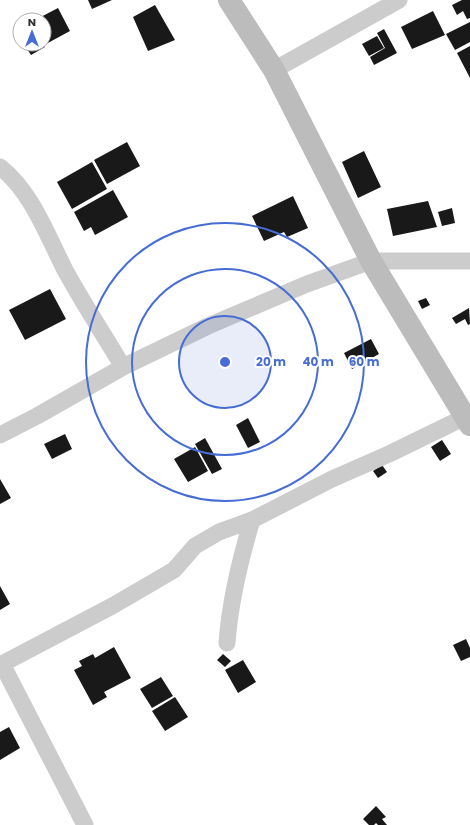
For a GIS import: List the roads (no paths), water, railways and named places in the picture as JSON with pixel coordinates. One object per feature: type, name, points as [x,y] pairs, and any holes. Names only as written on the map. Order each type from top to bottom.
[{"type":"main road","points":[[229,0],[274,70],[371,261],[468,421]]},
{"type":"street","points":[[274,70],[399,0]]},
{"type":"street","points":[[0,167],[17,184],[34,210],[66,271],[123,367]]},
{"type":"street","points":[[0,435],[37,416],[123,367],[208,326],[307,284],[371,261],[470,261]]},
{"type":"street","points":[[85,825],[1,665],[114,605],[174,570],[195,546],[219,532],[252,520],[332,479],[468,421]]},
{"type":"street","points":[[226,643],[228,622],[239,564],[252,520]]}]
